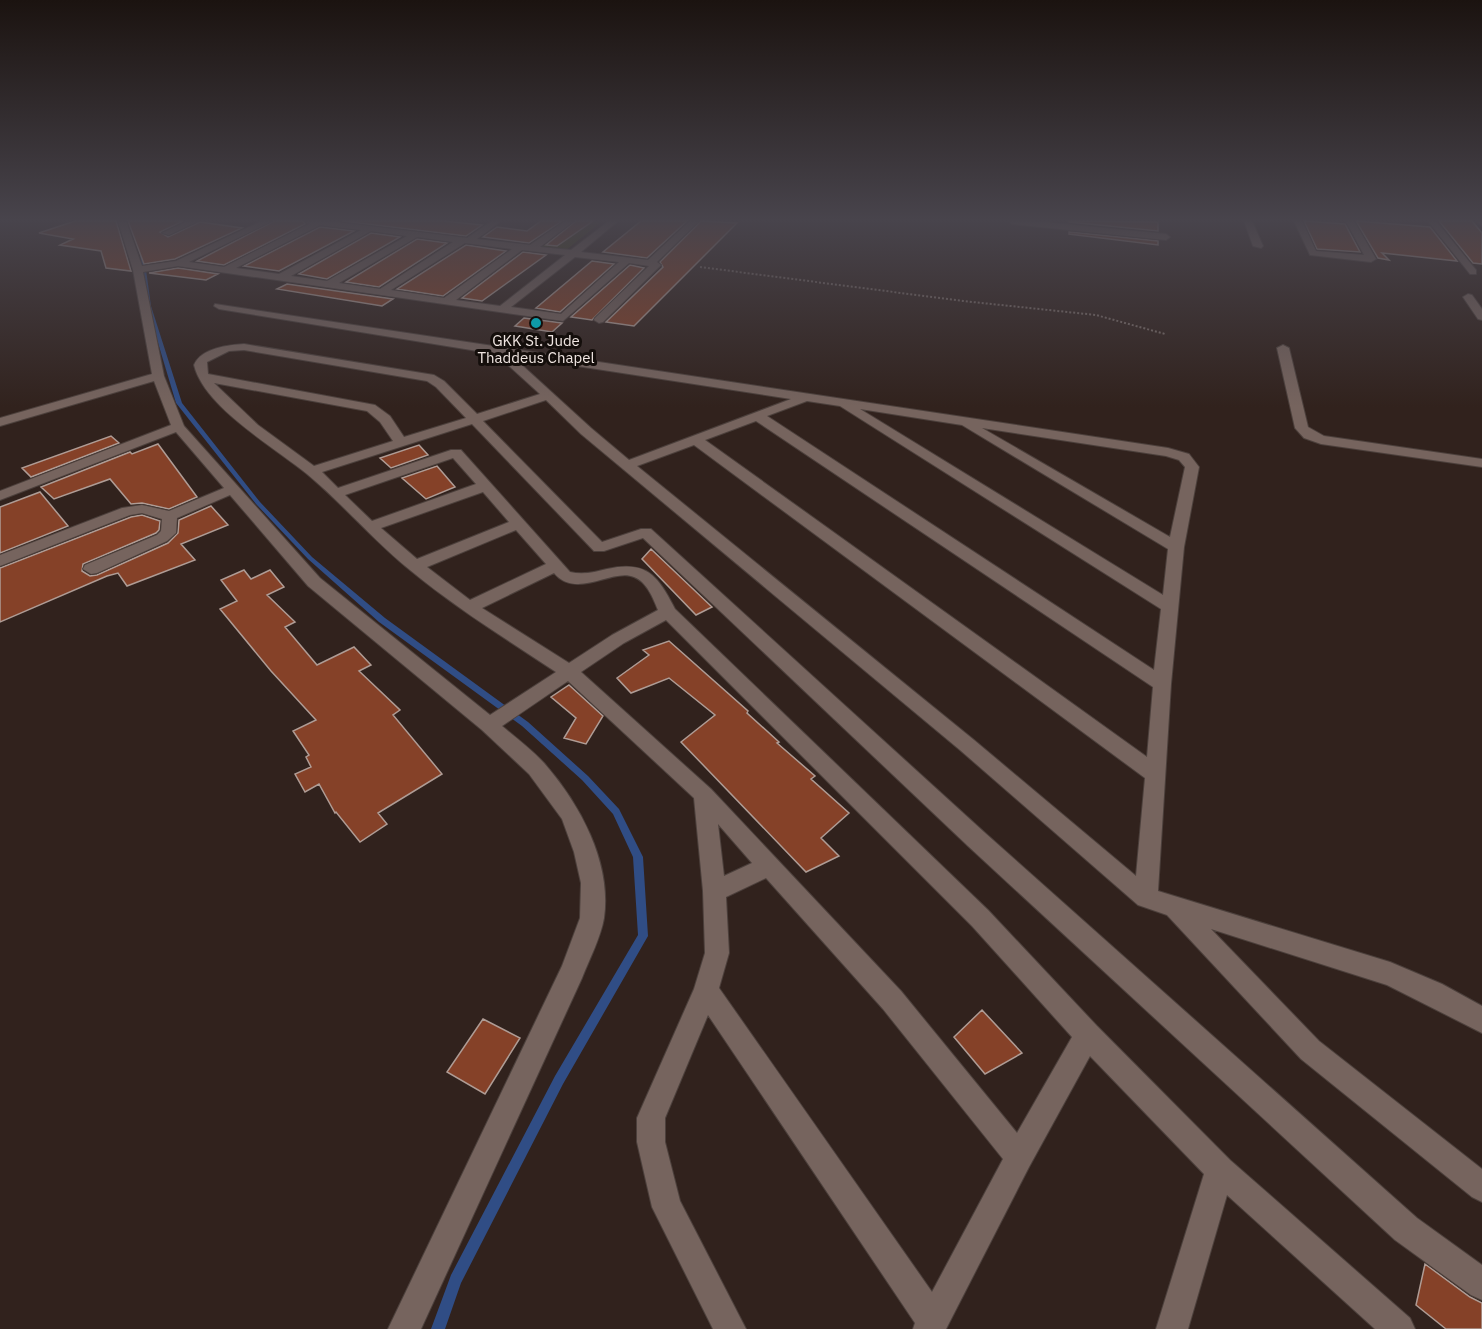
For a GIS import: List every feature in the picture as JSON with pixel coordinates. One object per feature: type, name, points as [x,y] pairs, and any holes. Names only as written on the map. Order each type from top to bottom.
[{"type":"street","points":[[140,283],[158,376],[178,427],[315,582],[492,723],[536,768],[571,815],[585,852],[592,883],[592,918],[573,970],[404,1329]]},
{"type":"street","points":[[314,283],[563,318],[602,283]]},
{"type":"street","points":[[382,292],[397,283]]},
{"type":"street","points":[[447,301],[471,283]]},
{"type":"street","points":[[501,310],[534,283]]},
{"type":"street","points":[[599,320],[637,283]]},
{"type":"street","points":[[1468,297],[1482,317]]},
{"type":"street","points":[[219,306],[1168,452],[1184,457],[1192,467],[1176,547],[1162,684],[1146,898]]},
{"type":"street","points":[[1019,1157],[892,1000],[704,795],[568,671],[469,607],[415,566],[370,527],[312,471],[250,427],[224,403],[203,377],[200,365],[205,357],[227,348],[244,347],[430,378],[440,384],[599,548],[646,532],[975,839],[1397,1221],[1482,1284]]},
{"type":"street","points":[[1283,348],[1302,428],[1309,435],[1321,440],[1482,463]]},
{"type":"street","points":[[500,351],[547,396],[628,465],[967,745],[1146,898],[1390,974],[1433,993],[1482,1020]]},
{"type":"street","points":[[0,422],[158,376]]},
{"type":"street","points":[[203,377],[371,408],[385,419],[400,442]]},
{"type":"street","points":[[312,471],[547,396]]},
{"type":"street","points":[[628,465],[806,397]]},
{"type":"street","points":[[841,402],[1171,608]]},
{"type":"street","points":[[758,416],[1162,684]]},
{"type":"street","points":[[960,420],[1176,547]]},
{"type":"street","points":[[0,496],[178,427]]},
{"type":"street","points":[[695,440],[1155,774]]},
{"type":"street","points":[[336,493],[451,448],[565,576],[581,580],[624,570],[638,572],[650,581],[668,612],[980,918],[1088,1035],[1220,1170],[1399,1329]]},
{"type":"street","points":[[370,527],[485,486]]},
{"type":"street","points":[[0,561],[127,511],[142,509],[170,516],[233,489]]},
{"type":"street","points":[[91,569],[162,538],[168,533],[170,516]]},
{"type":"street","points":[[415,566],[518,524]]},
{"type":"street","points":[[469,607],[556,566]]},
{"type":"street","points":[[492,723],[618,639],[668,612]]},
{"type":"street","points":[[704,795],[714,891],[717,953],[706,990],[678,1050],[651,1118],[651,1142],[667,1207],[730,1329]]},
{"type":"street","points":[[714,891],[769,866]]},
{"type":"street","points":[[1174,907],[1310,1050],[1482,1186]]},
{"type":"street","points":[[706,990],[931,1325],[1019,1157],[1088,1035]]},
{"type":"street","points":[[1172,1329],[1220,1170]]},
{"type":"path","points":[[824,283],[1096,315],[1165,334]]},
{"type":"building","points":[[353,283],[385,283],[379,287]]},
{"type":"building","points":[[406,283],[461,283],[443,296],[397,289]]},
{"type":"building","points":[[482,283],[507,283],[482,301],[462,298]]},
{"type":"building","points":[[566,283],[593,283],[560,312],[536,308]]},
{"type":"building","points":[[610,283],[629,283],[592,320],[571,317]]},
{"type":"building","points":[[646,283],[677,283],[634,326],[606,322]]},
{"type":"building","points":[[287,284],[393,299],[382,306],[277,289]]},
{"type":"building","name":"GKK St. Jude Thaddeus Chapel","points":[[524,318],[562,323],[552,332],[515,326]]},
{"type":"building","points":[[111,436],[119,443],[31,477],[22,468]]},
{"type":"building","points":[[158,444],[197,497],[169,509],[142,503],[131,504],[110,479],[54,499],[41,487],[130,452],[132,454]]},
{"type":"building","points":[[419,445],[428,455],[391,468],[380,458]]},
{"type":"building","points":[[437,466],[455,487],[426,499],[402,478]]},
{"type":"building","points":[[40,492],[68,526],[0,553],[0,507]]},
{"type":"building","points":[[211,506],[228,525],[181,544],[195,560],[127,586],[118,573],[107,576],[0,622],[0,568],[131,517],[142,515],[160,521],[159,530],[156,533],[83,564],[82,571],[90,576],[97,575],[168,543],[178,533],[179,520]]},
{"type":"building","points":[[651,549],[712,607],[696,615],[642,559]]},
{"type":"building","points":[[244,570],[251,579],[270,570],[284,587],[267,595],[295,622],[285,627],[317,665],[354,647],[371,665],[359,671],[400,710],[393,715],[442,774],[378,813],[387,824],[360,842],[335,813],[319,784],[305,792],[295,774],[311,767],[306,757],[309,755],[293,731],[316,720],[271,671],[220,609],[237,601],[221,580]]},
{"type":"building","points":[[669,641],[748,711],[747,713],[779,742],[777,743],[815,776],[811,779],[849,813],[821,838],[839,856],[806,872],[681,742],[715,715],[669,678],[631,693],[617,678],[649,655],[643,650]]},
{"type":"building","points":[[569,685],[603,716],[586,744],[564,738],[576,718],[551,697]]},
{"type":"building","points":[[982,1010],[1022,1053],[985,1074],[954,1037]]},
{"type":"building","points":[[483,1019],[520,1038],[485,1094],[447,1072]]},
{"type":"building","points":[[1425,1264],[1470,1297],[1482,1303],[1482,1329],[1446,1329],[1416,1305]]},
{"type":"waterway","points":[[146,283],[149,306],[179,403],[258,503],[310,558],[382,620],[525,724],[585,778],[616,812],[638,857],[643,936],[559,1080],[456,1280],[438,1329]]},
{"type":"place","name":"GKK St. Jude Thaddeus Chapel","points":[[536,323]]}]
